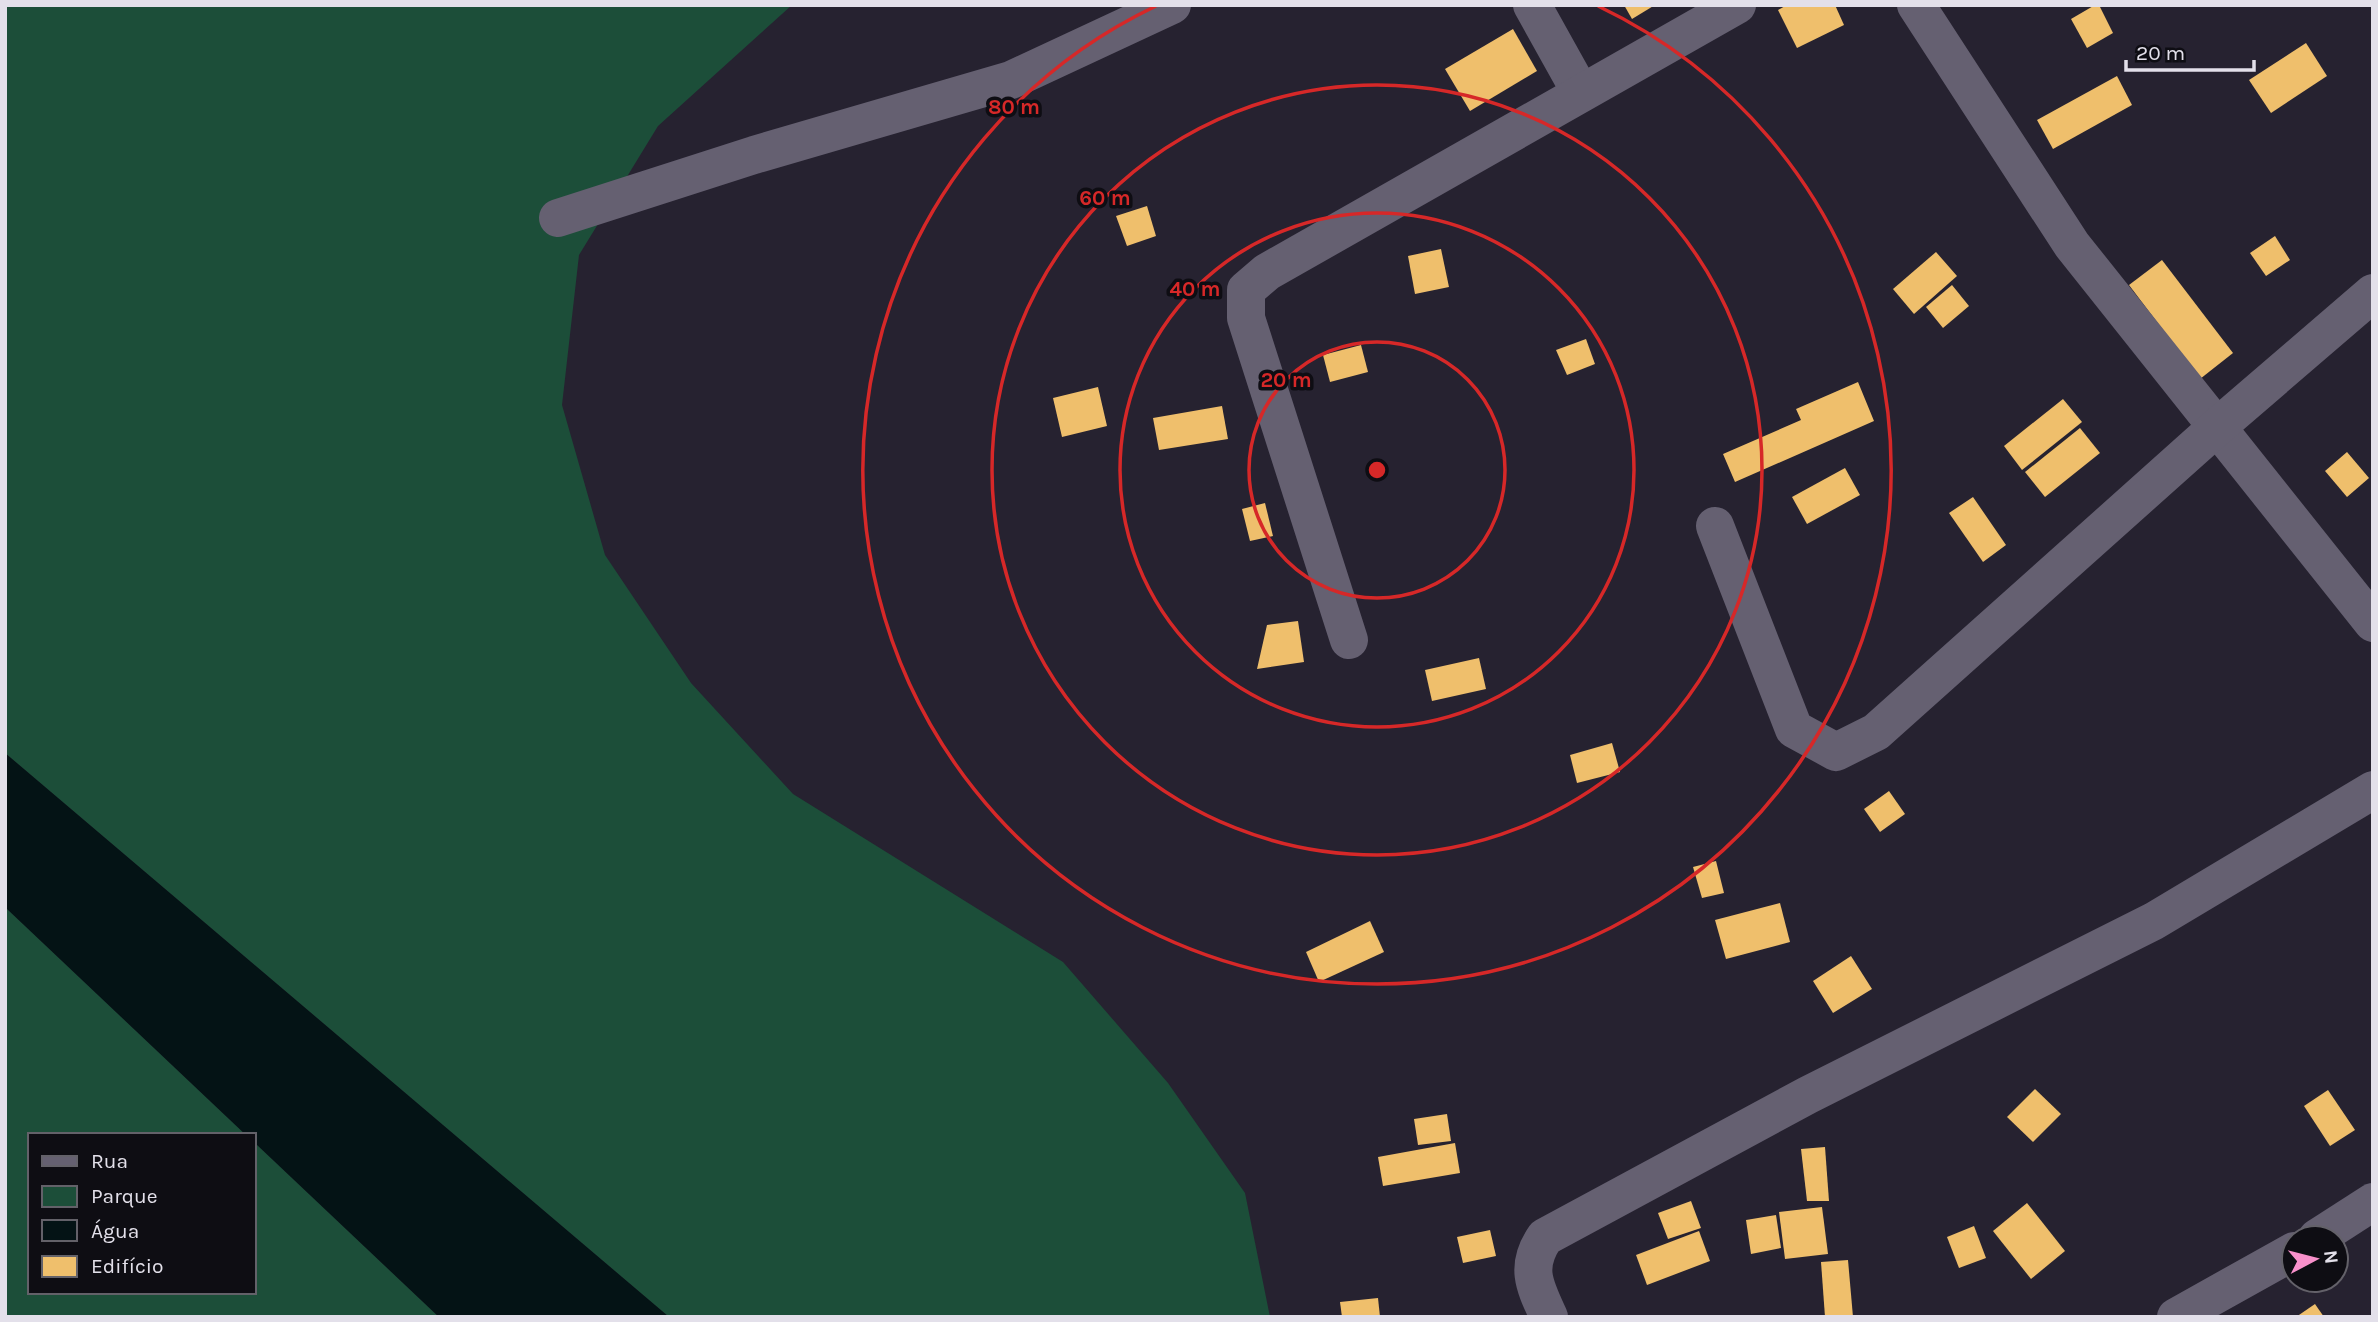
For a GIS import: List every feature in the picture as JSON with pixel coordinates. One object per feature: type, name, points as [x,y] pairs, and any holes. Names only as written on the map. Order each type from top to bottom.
[{"type":"street","points":[[558,218],[754,155],[1011,80],[1172,5]]},
{"type":"street","points":[[1532,5],[1581,93]]},
{"type":"street","points":[[1349,640],[1247,318],[1246,290],[1267,272],[1737,5]]},
{"type":"street","points":[[1916,5],[2072,245],[2373,623]]},
{"type":"street","points":[[1716,526],[1794,729],[1836,752],[1876,732],[2216,428],[2373,293]]},
{"type":"street","points":[[1549,1317],[1533,1284],[1535,1252],[1545,1237],[1808,1095],[2154,920],[2373,790]]},
{"type":"street","points":[[2339,1224],[2373,1202]]},
{"type":"street","points":[[2176,1317],[2280,1259]]},
{"type":"green space","points":[[5,5],[792,5],[658,126],[579,255],[562,405],[605,555],[691,683],[793,794],[1063,962],[1168,1083],[1245,1193],[1270,1317],[669,1317],[5,753]]},
{"type":"green space","points":[[5,907],[244,1133],[28,1133],[28,1294],[256,1294],[256,1144],[439,1317],[5,1317]]},
{"type":"water","points":[[5,753],[669,1317],[439,1317],[256,1144],[256,1133],[244,1133],[5,907]]},
{"type":"building","points":[[1624,5],[1655,5],[1632,19]]},
{"type":"building","points":[[1787,5],[1835,5],[1844,25],[1797,48],[1778,10]]},
{"type":"building","points":[[2099,5],[2113,33],[2087,48],[2071,19]]},
{"type":"building","points":[[1513,29],[1537,71],[1470,111],[1445,69]]},
{"type":"building","points":[[2306,43],[2327,76],[2271,113],[2249,80]]},
{"type":"building","points":[[2117,76],[2132,105],[2053,149],[2037,120]]},
{"type":"building","points":[[1147,206],[1156,236],[1127,246],[1116,216]]},
{"type":"building","points":[[2275,236],[2290,260],[2266,276],[2250,253]]},
{"type":"building","points":[[1441,249],[1449,287],[1415,294],[1408,256]]},
{"type":"building","points":[[1936,252],[1957,276],[1914,314],[1893,289]]},
{"type":"building","points":[[2162,260],[2233,353],[2200,379],[2129,285]]},
{"type":"building","points":[[1952,285],[1969,306],[1943,328],[1926,307]]},
{"type":"building","points":[[1586,339],[1595,364],[1567,375],[1556,350]]},
{"type":"building","points":[[1361,345],[1368,372],[1330,382],[1323,355]]},
{"type":"building","points":[[1858,382],[1874,421],[1735,482],[1723,454],[1801,420],[1796,409]]},
{"type":"building","points":[[1098,387],[1107,426],[1062,437],[1053,398]]},
{"type":"building","points":[[2063,399],[2082,422],[2022,470],[2004,446]]},
{"type":"building","points":[[1222,406],[1228,439],[1159,450],[1153,418]]},
{"type":"building","points":[[2080,428],[2100,453],[2045,497],[2025,472]]},
{"type":"building","points":[[2347,452],[2369,478],[2347,497],[2325,471]]},
{"type":"building","points":[[1845,468],[1860,495],[1807,524],[1792,497]]},
{"type":"building","points":[[1973,497],[2006,545],[1983,562],[1949,513]]},
{"type":"building","points":[[1265,503],[1273,536],[1250,541],[1242,509]]},
{"type":"building","points":[[1298,621],[1304,662],[1257,669],[1267,625]]},
{"type":"building","points":[[1479,658],[1486,689],[1432,701],[1425,670]]},
{"type":"building","points":[[1612,743],[1620,772],[1577,783],[1570,755]]},
{"type":"building","points":[[1889,791],[1905,814],[1880,832],[1864,809]]},
{"type":"building","points":[[1716,861],[1724,893],[1702,898],[1693,867]]},
{"type":"building","points":[[1780,903],[1790,942],[1726,959],[1715,920]]},
{"type":"building","points":[[1370,921],[1384,952],[1319,982],[1306,952]]},
{"type":"building","points":[[1851,956],[1872,989],[1833,1013],[1813,981]]},
{"type":"building","points":[[2035,1089],[2061,1114],[2033,1142],[2007,1117]]},
{"type":"building","points":[[2328,1090],[2355,1130],[2330,1146],[2304,1106]]},
{"type":"building","points":[[1447,1114],[1451,1141],[1418,1145],[1414,1119]]},
{"type":"building","points":[[1455,1143],[1460,1173],[1383,1186],[1378,1157]]},
{"type":"building","points":[[1825,1147],[1829,1201],[1807,1201],[1801,1149]]},
{"type":"building","points":[[1691,1201],[1701,1228],[1668,1239],[1658,1213]]},
{"type":"building","points":[[2027,1203],[2065,1251],[2031,1279],[1993,1231]]},
{"type":"building","points":[[1822,1207],[1828,1254],[1785,1259],[1779,1212]]},
{"type":"building","points":[[1776,1215],[1781,1248],[1751,1254],[1746,1220]]},
{"type":"building","points":[[1974,1226],[1986,1258],[1959,1268],[1947,1237]]},
{"type":"building","points":[[1490,1230],[1496,1256],[1463,1263],[1457,1237]]},
{"type":"building","points":[[1699,1231],[1710,1261],[1647,1285],[1636,1255]]},
{"type":"building","points":[[1848,1260],[1853,1317],[1825,1317],[1821,1262]]},
{"type":"building","points":[[1378,1298],[1380,1317],[1342,1317],[1340,1302]]},
{"type":"building","points":[[2315,1304],[2324,1317],[2296,1317]]}]
